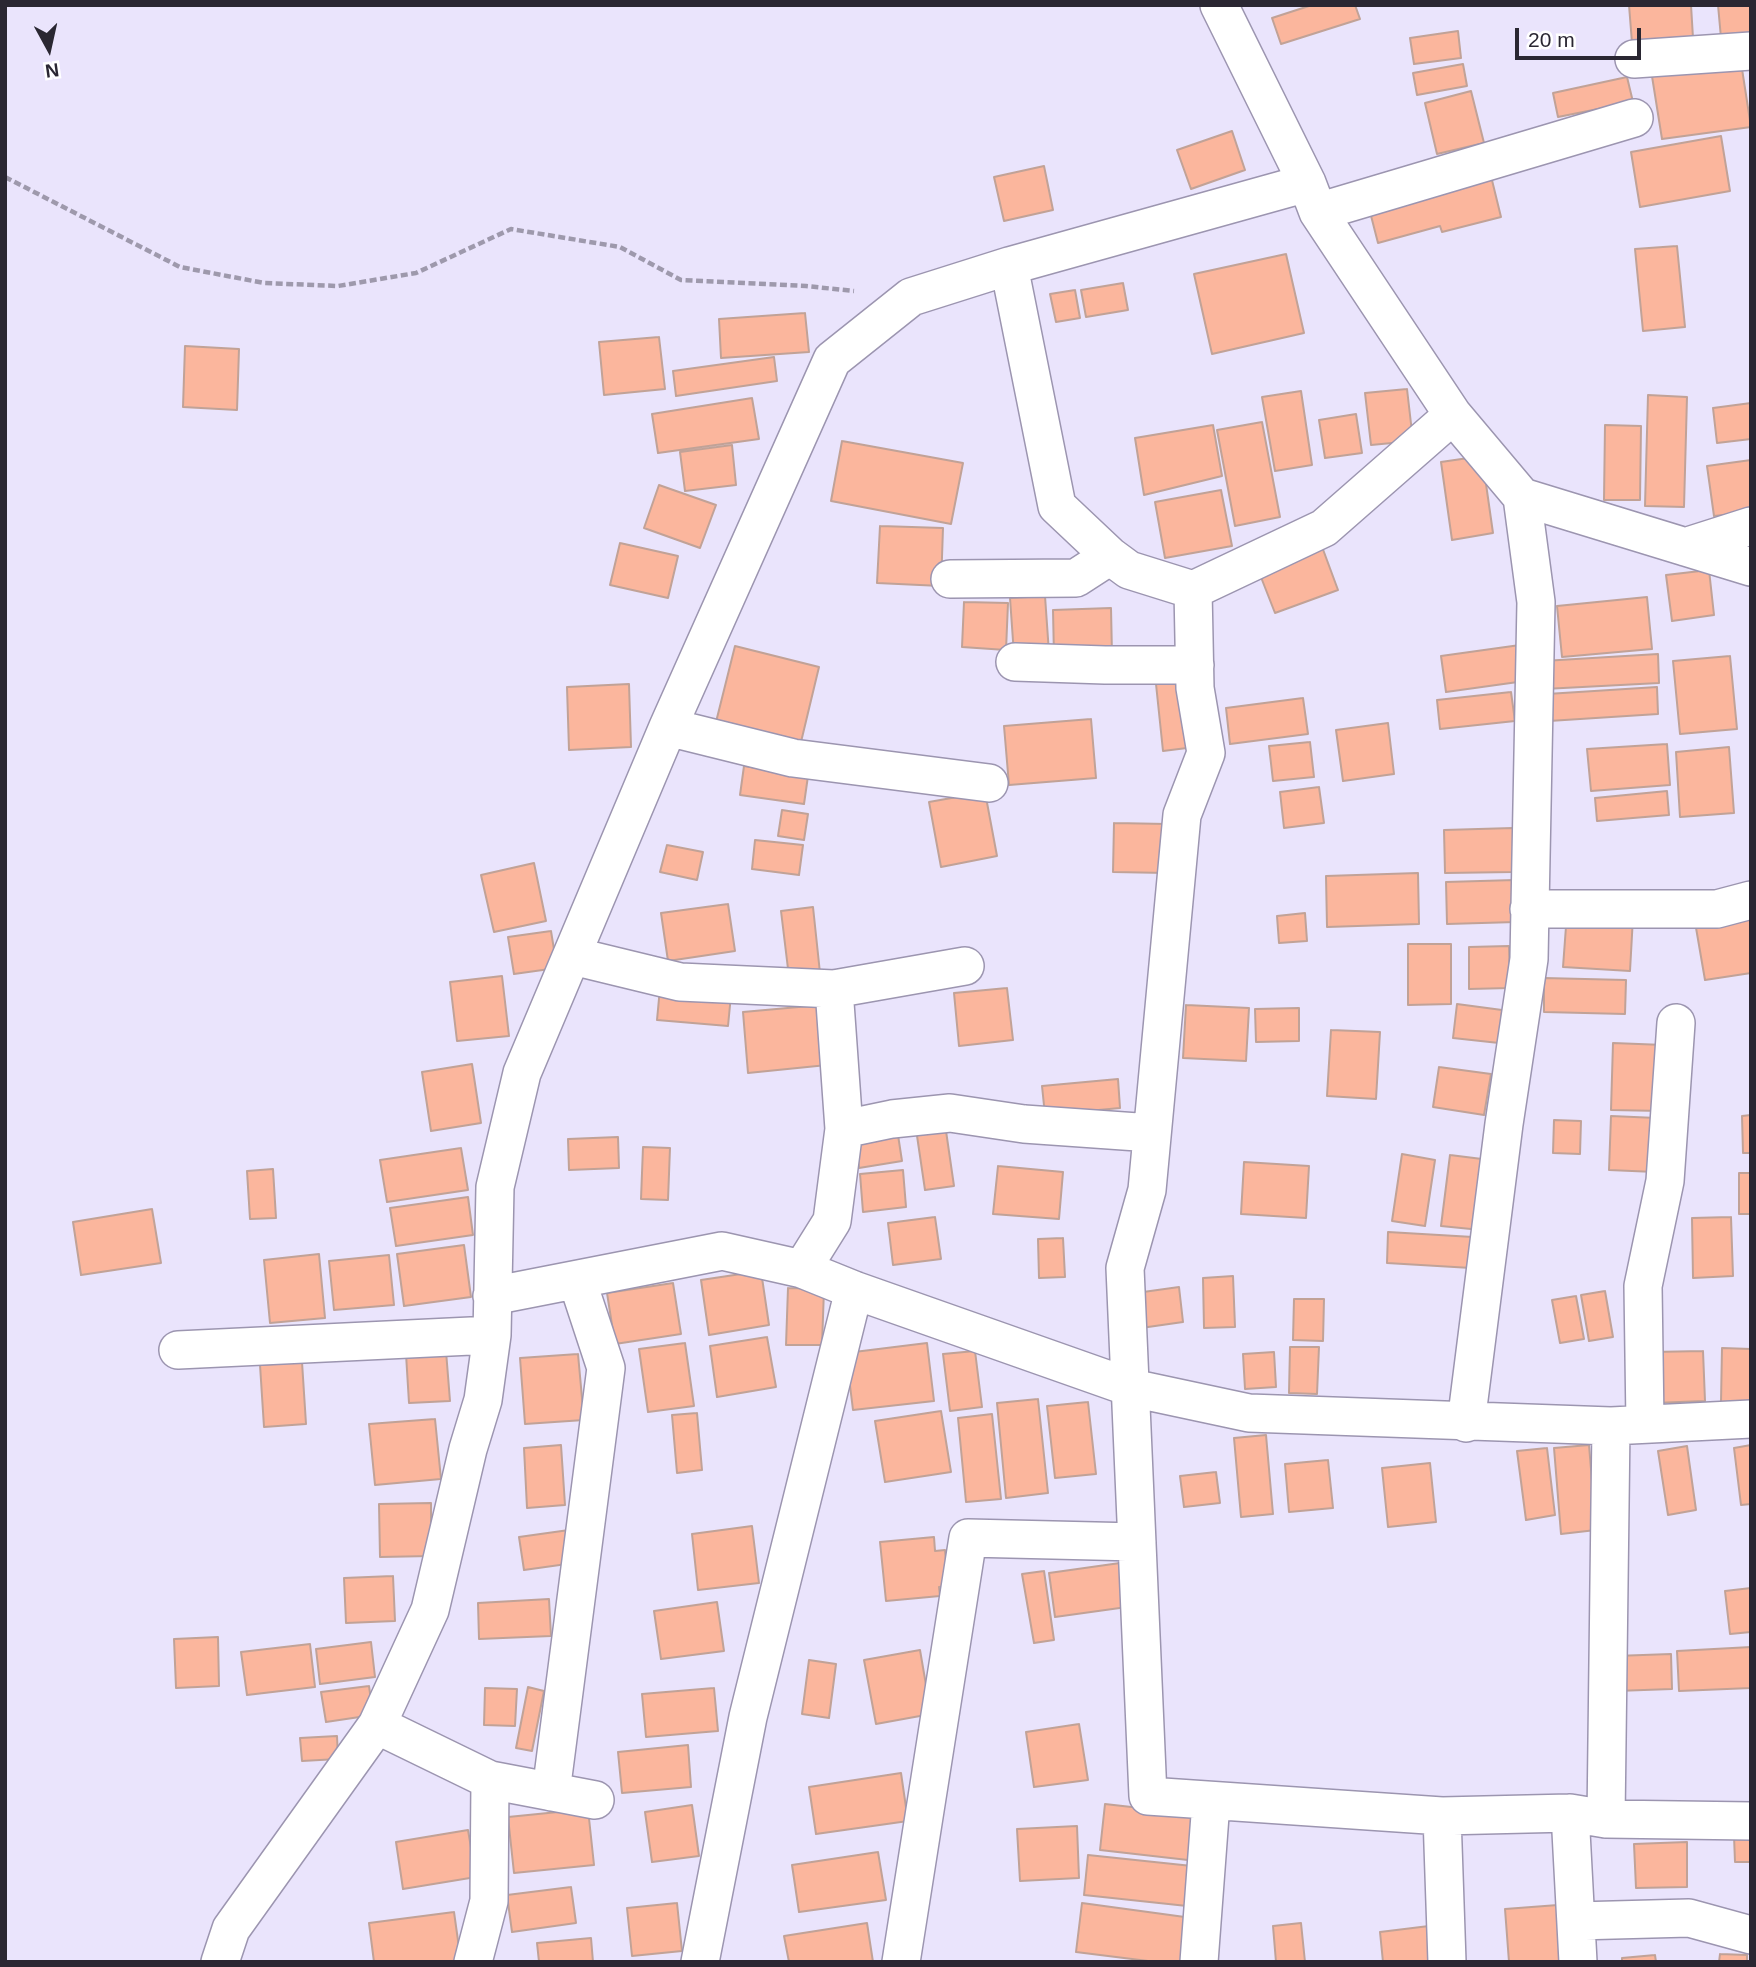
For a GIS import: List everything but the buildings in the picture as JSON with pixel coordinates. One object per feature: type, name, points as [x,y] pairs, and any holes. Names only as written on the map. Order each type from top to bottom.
[{"type":"street","points":[[1219,5],[1313,197],[1453,415],[1522,497],[1536,602],[1529,959],[1504,1124],[1466,1423]]},
{"type":"street","points":[[1633,59],[1751,51]]},
{"type":"street","points":[[220,1962],[231,1929],[377,1725],[430,1611],[468,1449],[483,1400],[492,1335],[495,1187],[522,1073],[668,727],[832,360],[911,297],[1009,266],[1313,197],[1634,118]]},
{"type":"street","points":[[1009,266],[1057,506],[1110,556],[1129,570],[1193,590],[1324,528],[1453,415]]},
{"type":"street","points":[[1522,497],[1751,567]]},
{"type":"street","points":[[1685,547],[1751,526]]},
{"type":"street","points":[[950,579],[1076,578],[1110,556]]},
{"type":"street","points":[[1193,590],[1195,688],[1206,753],[1182,814],[1147,1189],[1125,1268],[1148,1796],[1442,1816],[1570,1813],[1606,1819],[1751,1821]]},
{"type":"street","points":[[1015,662],[1195,665]]},
{"type":"street","points":[[668,727],[793,758],[989,783]]},
{"type":"street","points":[[1529,909],[1717,909],[1751,900]]},
{"type":"street","points":[[573,956],[680,982],[834,989],[965,966]]},
{"type":"street","points":[[802,1269],[832,1221],[844,1129],[834,989]]},
{"type":"street","points":[[1606,1819],[1628,1425],[1643,1286],[1665,1181],[1676,1023]]},
{"type":"street","points":[[844,1129],[892,1119],[950,1113],[1024,1124],[1152,1133]]},
{"type":"street","points":[[492,1296],[722,1251],[802,1269],[854,1290],[1132,1388],[1249,1413],[1466,1423],[1628,1425],[1751,1419]]},
{"type":"street","points":[[551,1792],[606,1368],[577,1280]]},
{"type":"street","points":[[700,1962],[748,1717],[854,1290]]},
{"type":"street","points":[[178,1350],[492,1335]]},
{"type":"street","points":[[901,1962],[968,1538],[1137,1542]]},
{"type":"street","points":[[377,1725],[490,1780],[595,1800]]},
{"type":"street","points":[[473,1962],[489,1900],[490,1780]]},
{"type":"street","points":[[1199,1962],[1210,1802]]},
{"type":"street","points":[[1570,1813],[1578,1962]]},
{"type":"street","points":[[1442,1816],[1447,1962]]},
{"type":"street","points":[[1576,1921],[1689,1918],[1751,1935]]},
{"type":"path","points":[[5,177],[180,267],[264,283],[338,286],[416,273],[511,229],[620,247],[681,280],[806,286],[911,297]]}]
